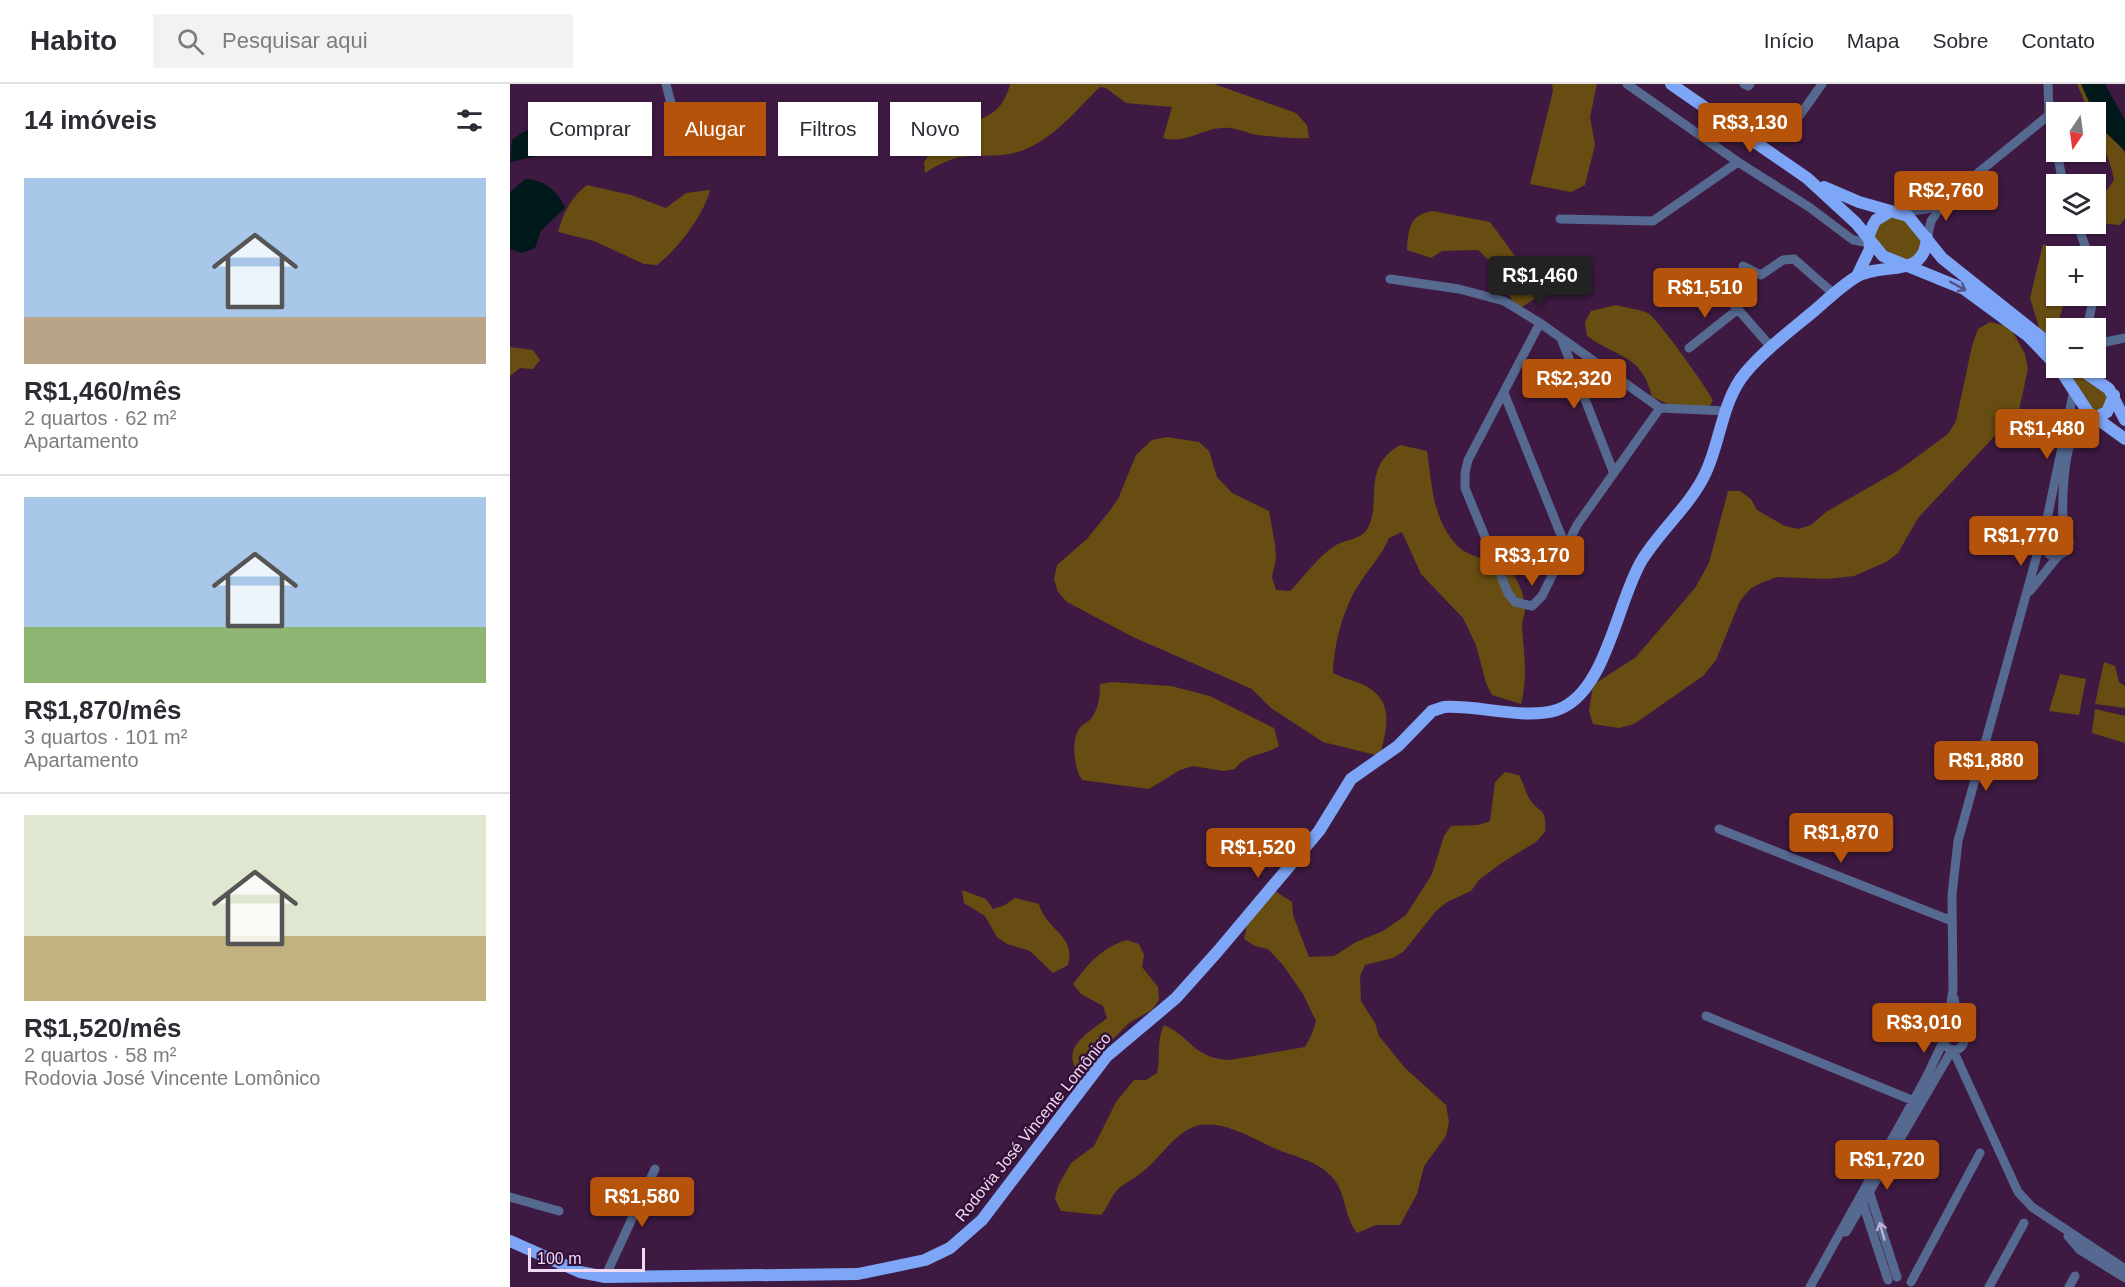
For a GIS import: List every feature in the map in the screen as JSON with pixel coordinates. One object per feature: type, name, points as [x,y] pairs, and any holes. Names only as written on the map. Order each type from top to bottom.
[{"type":"main road","points":[[1671,84],[1807,178],[1856,223],[1870,243],[1883,256],[1903,267],[1942,278],[1964,289],[2028,336],[2046,354]]},
{"type":"main road","points":[[1807,178],[1858,202],[1908,216],[1942,258],[2046,341]]},
{"type":"main road","points":[[1870,243],[1869,235],[1876,219],[1892,212]]},
{"type":"main road","points":[[1903,267],[1918,261],[1926,249],[1927,238]]},
{"type":"main road","name":"Rodovia José Vincente Lomônico","points":[[1857,276],[1870,249],[1870,243]]},
{"type":"main road","name":"Rodovia José Vincente Lomônico","points":[[510,1241],[580,1272],[605,1277],[858,1274],[925,1260],[950,1248],[982,1221],[1106,1057],[1193,981],[1304,849],[1351,779],[1398,746],[1432,711],[1444,707],[1545,712],[1566,705],[1581,694],[1594,674],[1640,564],[1693,495],[1706,472],[1726,411],[1744,375],[1771,347],[1857,276],[1885,267],[1903,267]]},
{"type":"main road","points":[[2066,378],[2094,418],[2125,440]]},
{"type":"main road","points":[[2094,378],[2114,395],[2125,420]]},
{"type":"main road","points":[[2094,418],[2107,412],[2114,395]]},
{"type":"street","points":[[666,84],[671,102]]},
{"type":"street","points":[[1627,84],[1854,240],[1870,243]]},
{"type":"street","points":[[1800,115],[1822,84]]},
{"type":"street","points":[[2048,84],[2049,102]]},
{"type":"street","points":[[1892,212],[1919,211],[1946,199],[2046,117]]},
{"type":"street","points":[[1560,219],[1653,221],[1738,162]]},
{"type":"street","points":[[1927,238],[1931,220],[1946,199]]},
{"type":"street","points":[[1743,266],[1753,273],[1761,274],[1783,260],[1794,259],[1834,294]]},
{"type":"street","points":[[1390,279],[1493,297],[1540,323],[1660,408],[1726,411]]},
{"type":"street","points":[[1722,291],[1771,347]]},
{"type":"street","points":[[1689,348],[1737,310]]},
{"type":"street","points":[[1540,323],[1468,460],[1465,482],[1508,593],[1515,602],[1524,606],[1536,603],[1566,545],[1613,471],[1660,408]]},
{"type":"street","points":[[1561,338],[1613,471]]},
{"type":"street","points":[[2106,342],[2125,338]]},
{"type":"street","points":[[1575,375],[1596,363]]},
{"type":"street","points":[[1965,1072],[1962,1039],[1953,990],[1952,921],[1958,841],[2041,546],[2074,390]]},
{"type":"street","points":[[1504,393],[1566,545]]},
{"type":"street","points":[[2027,596],[2058,556],[2069,547],[2069,540],[2064,531],[2062,501],[2072,439],[2078,426],[2094,418]]},
{"type":"street","points":[[2044,533],[2054,528],[2064,531]]},
{"type":"street","points":[[2041,546],[2050,555],[2058,556]]},
{"type":"street","points":[[1719,829],[1952,921]]},
{"type":"street","points":[[1953,990],[1945,1037],[1946,1046],[1952,1050],[1965,1072],[2018,1192],[2032,1207],[2124,1274]]},
{"type":"street","points":[[1706,1016],[1914,1101]]},
{"type":"street","points":[[1817,1287],[1945,1037],[1952,1030],[1962,1039]]},
{"type":"street","points":[[1810,1287],[1952,1050],[1962,1039]]},
{"type":"street","points":[[1865,1195],[1885,1256],[1889,1281],[1912,1285],[1980,1153]]},
{"type":"street","points":[[605,1277],[655,1169]]},
{"type":"street","points":[[1865,1195],[1885,1256]]},
{"type":"street","points":[[510,1197],[559,1212]]},
{"type":"street","points":[[1989,1287],[2024,1223]]},
{"type":"street","points":[[2069,1287],[2075,1276]]},
{"type":"shaded area","points":[[1010,84],[1214,84],[1296,113],[1307,125],[1309,138],[1258,135],[1230,128],[1220,128],[1181,139],[1163,138],[1172,107],[1126,103],[1106,88],[1100,87],[1061,126],[1039,142],[1014,153],[981,156],[981,119],[1001,105]]},
{"type":"shaded area","points":[[1552,84],[1597,84],[1590,117],[1595,145],[1585,185],[1571,192],[1530,184],[1553,91]]},
{"type":"shaded area","points":[[2077,84],[2092,84],[2100,102],[2085,102]]},
{"type":"shaded area","points":[[2081,84],[2105,84],[2125,120],[2125,151],[2106,133],[2106,102],[2089,102]]},
{"type":"shaded area","points":[[2106,114],[2125,154],[2125,218],[2120,225],[2106,224],[2106,191],[2114,180],[2106,151]]},
{"type":"shaded area","points":[[528,130],[528,156],[537,156],[510,162],[512,140]]},
{"type":"shaded area","points":[[929,156],[968,156],[940,164],[925,173],[924,162]]},
{"type":"shaded area","points":[[525,179],[538,181],[550,187],[559,196],[565,208],[541,231],[535,248],[522,253],[510,249],[510,192]]},
{"type":"shaded area","points":[[587,185],[631,195],[666,208],[686,193],[710,190],[702,210],[689,231],[657,265],[644,264],[594,241],[558,232],[569,206]]},
{"type":"shaded area","points":[[1433,211],[1490,222],[1537,286],[1536,298],[1517,310],[1492,263],[1478,250],[1442,251],[1431,258],[1407,250],[1408,235],[1415,219],[1419,215]]},
{"type":"shaded area","points":[[1891,216],[1904,219],[1922,243],[1912,260],[1890,253],[1874,238],[1879,223]]},
{"type":"shaded area","points":[[2043,244],[2047,246],[2046,306],[2063,306],[2059,318],[2046,318],[2046,339],[2042,337],[2030,298]]},
{"type":"shaded area","points":[[1616,305],[1648,313],[1661,327],[1713,400],[1707,411],[1682,410],[1652,397],[1648,383],[1635,365],[1587,336],[1585,322],[1591,311]]},
{"type":"shaded area","points":[[1990,322],[2010,327],[2025,354],[2028,369],[2019,410],[1918,518],[1898,553],[1886,562],[1854,576],[1827,579],[1777,577],[1750,589],[1740,601],[1716,660],[1703,676],[1634,724],[1619,728],[1593,724],[1589,711],[1593,685],[1636,657],[1695,588],[1709,563],[1728,491],[1740,491],[1751,499],[1757,510],[1785,526],[1798,529],[1811,525],[1826,512],[1899,470],[1948,434],[1956,421],[1972,346],[1978,329]]},
{"type":"shaded area","points":[[510,347],[533,350],[540,360],[533,369],[520,368],[510,376]]},
{"type":"shaded area","points":[[2072,378],[2084,378],[2107,395],[2106,405],[2098,410],[2093,409]]},
{"type":"shaded area","points":[[1167,437],[1199,442],[1209,451],[1217,477],[1232,493],[1269,511],[1276,559],[1272,577],[1276,590],[1290,591],[1317,560],[1329,550],[1340,543],[1358,537],[1368,528],[1372,517],[1376,474],[1388,454],[1400,445],[1427,451],[1434,499],[1447,532],[1464,551],[1508,569],[1516,578],[1521,590],[1525,609],[1522,627],[1525,675],[1521,704],[1492,695],[1486,683],[1476,645],[1463,618],[1421,574],[1402,532],[1389,538],[1355,591],[1341,625],[1334,661],[1333,673],[1368,687],[1384,704],[1386,721],[1380,756],[1323,742],[1271,708],[1252,689],[1133,637],[1067,602],[1058,592],[1054,579],[1057,565],[1087,539],[1111,509],[1118,499],[1136,455],[1152,440]]},
{"type":"shaded area","points":[[2104,662],[2115,666],[2119,682],[2125,686],[2125,708],[2095,704]]},
{"type":"shaded area","points":[[2060,674],[2086,679],[2079,715],[2049,711]]},
{"type":"shaded area","points":[[1112,682],[1171,686],[1210,696],[1274,728],[1279,746],[1244,760],[1235,769],[1223,771],[1193,766],[1180,770],[1149,789],[1082,780],[1074,754],[1075,740],[1081,727],[1090,720],[1095,712],[1099,700],[1100,684]]},
{"type":"shaded area","points":[[2095,709],[2125,716],[2125,743],[2092,733]]},
{"type":"shaded area","points":[[1505,772],[1519,775],[1529,798],[1542,811],[1545,818],[1545,832],[1536,842],[1479,880],[1471,891],[1447,902],[1436,911],[1404,951],[1393,958],[1365,965],[1360,976],[1361,1001],[1375,1023],[1379,1036],[1405,1068],[1446,1105],[1449,1122],[1446,1136],[1424,1166],[1417,1194],[1400,1225],[1376,1225],[1357,1233],[1349,1219],[1340,1189],[1325,1171],[1312,1162],[1216,1125],[1196,1126],[1181,1134],[1148,1168],[1118,1189],[1101,1215],[1061,1211],[1055,1199],[1058,1186],[1071,1163],[1094,1146],[1116,1102],[1134,1080],[1146,1080],[1157,1073],[1160,1037],[1164,1025],[1208,1056],[1217,1058],[1230,1060],[1305,1047],[1316,1021],[1303,994],[1283,965],[1268,949],[1255,946],[1244,939],[1251,909],[1269,887],[1292,902],[1293,915],[1309,957],[1334,956],[1356,942],[1383,931],[1406,915],[1432,874],[1444,836],[1451,826],[1478,825],[1490,821],[1495,782]]},
{"type":"shaded area","points":[[962,890],[986,899],[993,909],[1015,898],[1039,904],[1048,921],[1068,946],[1068,965],[1053,973],[1030,951],[1007,944],[997,937],[985,916],[964,903]]},
{"type":"shaded area","points":[[1127,940],[1139,944],[1144,955],[1142,967],[1158,987],[1159,1000],[1152,1010],[1130,1022],[1103,1049],[1085,1057],[1076,1069],[1073,1053],[1076,1046],[1081,1039],[1107,1018],[1103,1006],[1081,994],[1073,984],[1096,957],[1110,947]]}]
